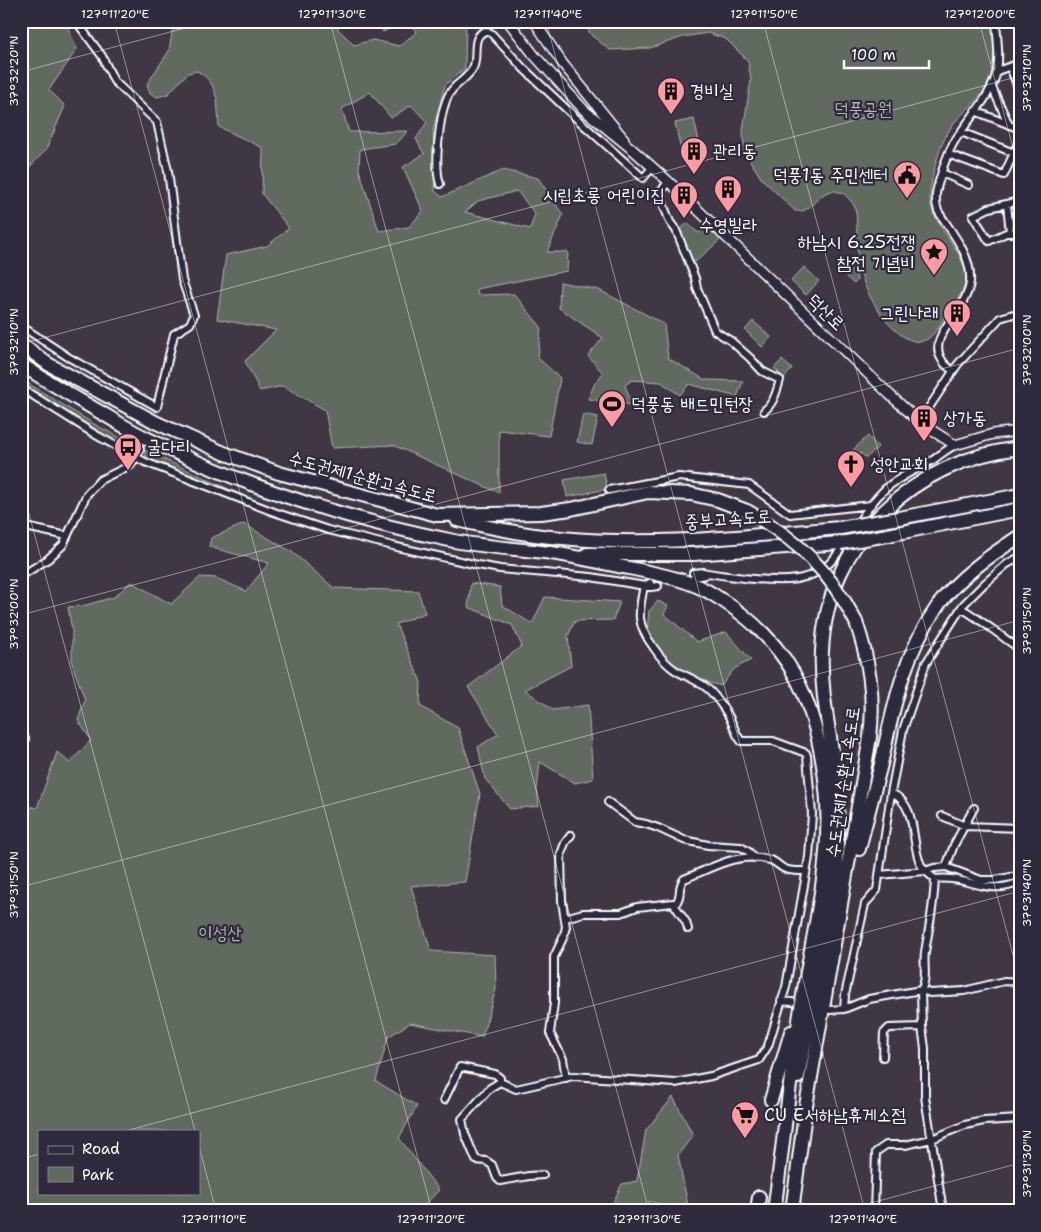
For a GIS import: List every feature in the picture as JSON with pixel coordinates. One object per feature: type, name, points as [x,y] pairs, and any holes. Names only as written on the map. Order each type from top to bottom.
[{"type":"highway","name":"수도권제1순환고속도로","points":[[21,344],[48,364],[157,423],[224,453],[279,473],[437,516],[541,513],[571,509],[648,492],[691,494],[718,500],[747,511],[770,524],[813,559],[844,599],[856,622],[865,649],[871,679],[873,712],[837,934],[806,1106],[792,1211]]},
{"type":"highway","name":"수도권제1순환고속도로","points":[[21,364],[39,377],[150,440],[224,474],[302,502],[391,526],[456,541],[552,553],[656,574],[712,593],[750,620],[770,639],[786,659],[814,718],[826,782],[827,823],[825,874],[797,1001],[782,1157],[774,1211]]},
{"type":"highway","points":[[782,1157],[832,900],[837,846],[838,800],[836,773],[823,682],[822,652],[825,621],[831,598],[840,574],[867,530],[880,513],[912,487],[934,473],[973,457],[996,451],[1020,448]]},
{"type":"highway","name":"중부고속도로","points":[[437,516],[521,533],[563,538],[616,541],[735,537],[840,528],[1020,495]]},
{"type":"highway","name":"중부고속도로","points":[[552,553],[622,555],[694,554],[840,543],[1020,509]]},
{"type":"highway","points":[[837,934],[880,766],[896,693],[914,644],[940,604],[964,578],[993,553],[1020,536]]},
{"type":"highway","points":[[771,1100],[789,1038],[797,1001]]},
{"type":"highway","points":[[757,1211],[759,1197]]},
{"type":"main road","name":"덕산로","points":[[508,21],[534,55],[584,110],[668,181],[889,395],[922,424],[955,445]]},
{"type":"main road","name":"덕산로","points":[[534,21],[563,64],[632,149]]},
{"type":"main road","points":[[955,445],[993,434],[1020,431]]},
{"type":"street","points":[[21,326],[68,357],[157,407],[174,334],[190,324],[194,315],[182,280],[168,171],[157,122],[114,81],[102,56],[76,21]]},
{"type":"street","points":[[953,371],[942,361],[938,346],[940,336],[963,304],[969,291],[971,280],[966,256],[936,205],[936,194],[948,154],[992,87],[997,71],[998,58],[996,21]]},
{"type":"street","points":[[440,184],[438,172],[439,127],[451,90],[462,82],[474,66],[476,44],[481,33],[485,30],[491,33],[529,74],[643,178],[652,168]]},
{"type":"street","points":[[997,71],[1020,63]]},
{"type":"street","points":[[1010,67],[1020,93]]},
{"type":"street","points":[[992,87],[1009,125]]},
{"type":"street","points":[[975,111],[1020,129]]},
{"type":"street","points":[[961,132],[1014,153]]},
{"type":"street","points":[[948,154],[1004,175],[1020,139]]},
{"type":"street","points":[[942,173],[969,185]]},
{"type":"street","points":[[668,181],[661,192],[662,201],[670,222],[676,230],[715,331],[731,341],[762,371],[780,380],[774,400],[764,411]]},
{"type":"street","points":[[1020,201],[989,208],[974,216],[989,241],[1006,232],[1020,232]]},
{"type":"street","points":[[1007,204],[1010,232]]},
{"type":"street","points":[[922,424],[926,412],[953,371],[1000,318],[1020,312]]},
{"type":"street","points":[[21,388],[96,436],[162,469],[274,512],[328,530],[500,569],[590,577],[651,587],[658,586]]},
{"type":"street","points":[[693,575],[711,574],[778,581],[798,579],[814,574],[822,570],[835,558],[871,505],[887,488],[955,445]]},
{"type":"street","points":[[21,576],[42,564],[57,552],[63,545],[87,494],[100,480],[131,465],[140,449]]},
{"type":"street","points":[[608,490],[679,477],[749,485],[790,514],[871,505]]},
{"type":"street","points":[[21,526],[67,536]]},
{"type":"street","points":[[844,1009],[845,996],[865,904],[876,890],[890,793],[904,730],[926,663],[961,608],[1001,568],[1020,557]]},
{"type":"street","points":[[444,1100],[460,1067],[495,1074],[500,1078],[500,1082],[516,1089],[576,1076],[675,1082],[711,1076],[746,1066],[760,1060],[764,1055],[786,987],[806,871],[812,814],[808,756],[806,753],[773,740],[741,741],[734,732],[731,719],[709,690],[694,678],[677,672],[665,662],[645,637],[642,626],[639,611],[647,585]]},
{"type":"street","points":[[961,608],[1020,648]]},
{"type":"street","points":[[21,730],[25,739],[21,748]]},
{"type":"street","points":[[890,793],[902,800],[915,834],[920,864],[925,872],[935,879],[946,877],[959,879],[991,888],[1004,888],[1020,882]]},
{"type":"street","points":[[608,802],[635,822],[646,824],[684,840],[708,845],[741,847],[750,852],[754,858]]},
{"type":"street","points":[[946,867],[954,845],[974,808]]},
{"type":"street","points":[[942,816],[965,826],[1020,828]]},
{"type":"street","points":[[566,1078],[563,1059],[550,1033],[554,1003],[554,957],[566,928],[562,901],[561,854],[565,843],[571,835]]},
{"type":"street","points":[[675,905],[680,898],[680,884],[684,879],[728,861],[754,858],[772,860],[782,868],[792,871],[806,871]]},
{"type":"street","points":[[879,875],[925,872],[934,868],[946,867],[981,880],[995,880],[1020,874]]},
{"type":"street","points":[[935,879],[930,930],[925,954],[924,985],[921,990],[922,1027],[925,1048],[924,1097],[943,1211]]},
{"type":"street","points":[[565,918],[583,913],[621,913],[637,907],[673,903],[686,922],[688,929]]},
{"type":"street","points":[[830,1010],[844,1009],[869,999],[921,990],[930,993],[964,991],[1004,980],[1020,982]]},
{"type":"street","points":[[781,1000],[797,1001]]},
{"type":"street","points":[[883,1057],[884,1033],[889,1028],[922,1027]]},
{"type":"street","points":[[500,1082],[490,1088],[462,1119],[470,1149],[476,1160],[492,1165],[496,1178],[500,1181],[543,1175]]},
{"type":"street","points":[[874,1211],[876,1152],[886,1145],[906,1145],[932,1139],[965,1125],[984,1121],[1020,1119]]},
{"type":"green space","points":[[21,21],[65,21],[77,49],[49,90],[65,106],[46,150],[21,176]]},
{"type":"green space","points":[[174,21],[336,21],[338,29],[354,45],[373,40],[399,46],[417,32],[405,21],[466,21],[465,68],[445,85],[433,130],[435,191],[442,197],[503,170],[538,178],[563,215],[547,252],[568,252],[567,271],[477,289],[478,295],[514,294],[541,327],[538,358],[560,378],[549,436],[499,430],[499,493],[393,445],[332,448],[325,410],[283,386],[260,391],[245,361],[276,330],[217,319],[226,255],[267,246],[289,228],[262,194],[263,148],[219,127],[214,88],[204,76],[197,71],[188,73],[168,94],[157,97],[150,93],[147,84],[169,51]],"holes":[[[370,92],[391,118],[411,105],[427,122],[416,139],[424,154],[403,167],[423,211],[409,227],[379,231],[359,170],[360,149],[396,144],[408,131],[349,132],[342,109]],[[517,191],[535,214],[530,229],[465,212],[478,201]]]},
{"type":"green space","points":[[379,21],[405,21],[383,32]]},
{"type":"green space","name":"덕풍공원","points":[[583,21],[992,21],[994,57],[988,84],[980,96],[955,122],[945,137],[932,178],[931,206],[960,257],[966,278],[964,288],[959,297],[934,333],[923,341],[909,339],[891,326],[882,316],[867,291],[863,279],[857,250],[855,208],[844,194],[836,191],[829,192],[808,208],[802,211],[795,211],[761,178],[744,151],[743,130],[751,80],[748,61],[726,39],[708,33],[683,37],[650,48],[610,50],[591,35]]},
{"type":"green space","points":[[694,119],[700,146],[681,150],[675,123]]},
{"type":"green space","points":[[687,223],[698,233],[706,226],[720,240],[693,264],[680,230]]},
{"type":"green space","points":[[850,264],[855,268],[857,280],[854,284],[842,273]]},
{"type":"green space","points":[[804,267],[819,281],[806,295],[791,281]]},
{"type":"green space","points":[[560,282],[599,290],[664,324],[668,358],[705,380],[743,381],[737,397],[689,384],[680,395],[661,382],[632,380],[625,385],[632,405],[588,399],[595,383],[603,373],[588,356],[603,338],[559,308]]},
{"type":"green space","points":[[753,321],[771,337],[762,347],[745,330]]},
{"type":"green space","points":[[782,360],[792,369],[784,378],[774,368]]},
{"type":"green space","points":[[21,379],[94,424],[134,445],[128,447],[92,429],[21,384]]},
{"type":"green space","points":[[583,414],[598,417],[592,445],[577,442]]},
{"type":"green space","points":[[868,436],[878,447],[866,458],[861,453],[859,456],[853,450]]},
{"type":"green space","points":[[144,450],[246,497],[147,459]]},
{"type":"green space","points":[[604,473],[607,489],[567,497],[564,480]]},
{"type":"green space","name":"이성산","points":[[244,524],[292,552],[334,588],[418,591],[425,613],[396,624],[421,682],[420,706],[458,728],[480,794],[465,882],[411,886],[431,951],[495,955],[496,989],[482,1037],[410,1023],[388,1037],[376,1081],[417,1106],[399,1138],[439,1190],[419,1211],[21,1211],[21,888],[27,891],[28,859],[21,849],[21,805],[37,808],[57,752],[70,763],[91,740],[78,720],[85,700],[72,664],[72,630],[68,607],[86,605],[114,597],[131,582],[171,604],[200,577],[216,578],[246,591],[269,563],[209,547],[211,538]]},
{"type":"green space","points":[[471,583],[500,587],[502,605],[532,624],[545,597],[620,602],[613,620],[575,621],[568,636],[571,666],[525,690],[553,710],[588,705],[593,779],[575,783],[540,762],[537,790],[539,806],[510,809],[485,779],[478,747],[498,734],[468,687],[522,646],[512,625],[468,607]]},
{"type":"green space","points":[[658,601],[668,606],[664,614],[697,642],[726,632],[751,660],[734,669],[721,686],[670,664],[647,630],[649,611]]},
{"type":"green space","points":[[673,1097],[693,1135],[678,1155],[689,1211],[672,1211],[670,1208],[649,1201],[650,1211],[609,1211],[622,1184],[637,1181],[646,1130]]},
{"type":"tunnel","points":[[140,449],[157,407]]},
{"type":"tunnel","points":[[650,583],[667,579]]},
{"type":"tunnel","points":[[658,586],[676,581]]},
{"type":"place","name":"경비실","points":[[671,115]]},
{"type":"place","name":"관리동","points":[[694,175]]},
{"type":"place","name":"덕풍1동 주민센터","points":[[907,199]]},
{"type":"place","name":"수영빌라","points":[[728,213]]},
{"type":"place","name":"시립초롱 어린이집","points":[[684,219]]},
{"type":"place","name":"하남시 6.25전쟁 참전 기념비","points":[[934,276]]},
{"type":"place","name":"그린나래","points":[[957,337]]},
{"type":"place","name":"덕풍동 배드민턴장","points":[[612,428]]},
{"type":"place","name":"상가동","points":[[924,442]]},
{"type":"place","name":"굴다리","points":[[128,471]]},
{"type":"place","name":"성안교회","points":[[851,488]]},
{"type":"place","name":"CU E서하남휴게소점","points":[[745,1139]]}]
